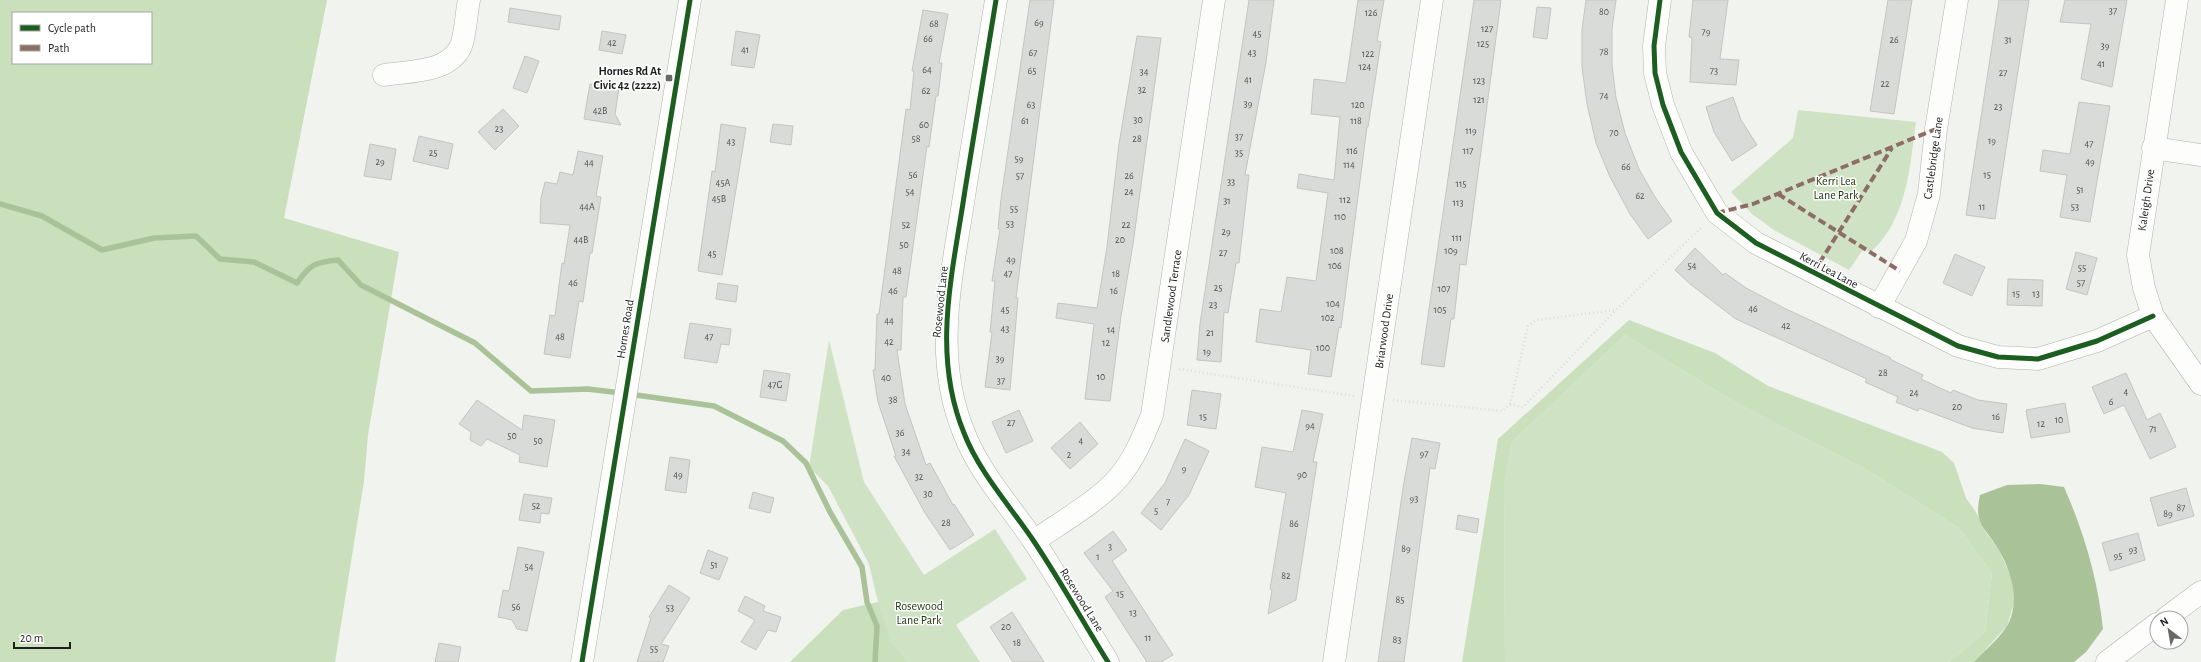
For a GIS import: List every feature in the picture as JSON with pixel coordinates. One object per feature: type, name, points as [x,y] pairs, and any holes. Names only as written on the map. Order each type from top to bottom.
[{"type":"street","points":[[384,75],[438,66],[451,59],[461,45],[469,0]]},
{"type":"street","name":"Hornes Road","points":[[582,662],[690,0]]},
{"type":"street","name":"Rosewood Lane","points":[[996,0],[950,289],[945,346],[946,365],[958,419],[964,435],[981,464],[1034,541],[1108,662]]},
{"type":"street","name":"Sandlewood Terrace","points":[[1034,541],[1106,490],[1119,478],[1140,446],[1152,415],[1161,367],[1214,0]]},
{"type":"street","name":"Briarwood Drive","points":[[1334,662],[1432,0]]},
{"type":"street","name":"Kerri Lea Lane","points":[[1660,0],[1654,46],[1655,73],[1663,104],[1681,152],[1717,212],[1756,243],[1958,346],[1998,357],[2038,359],[2097,341],[2153,316]]},
{"type":"street","name":"Castlebridge Lane","points":[[1879,307],[1916,241],[1929,194],[1936,129],[1957,0]]},
{"type":"street","name":"Kaleigh Drive","points":[[2178,0],[2153,148],[2138,255],[2144,288],[2153,316],[2201,384]]},
{"type":"street","points":[[2153,148],[2201,155]]},
{"type":"street","points":[[2177,610],[2201,592]]},
{"type":"street","points":[[2107,662],[2149,630]]},
{"type":"path","points":[[1510,404],[1523,407],[1616,310],[1717,212]]},
{"type":"path","points":[[1161,367],[1374,399],[1503,411],[1510,404],[1528,326],[1536,320],[1616,310]]},
{"type":"green space","name":"Kerri Lea Lane Park","points":[[1798,110],[1916,122],[1909,174],[1900,208],[1893,224],[1884,238],[1872,251],[1862,251],[1849,270],[1774,230],[1752,214],[1731,192],[1793,138]]},
{"type":"green space","points":[[1625,335],[1735,402],[1867,470],[1959,528],[1992,573],[1985,632],[1949,662],[1505,662],[1504,484],[1512,442]]},
{"type":"green space","name":"Rosewood Lane Park","points":[[829,340],[864,482],[924,575],[995,529],[1027,579],[956,625],[980,662],[881,662],[878,602],[869,564],[828,486],[809,467]]},
{"type":"shaded area","points":[[0,0],[327,0],[284,218],[399,252],[368,435],[364,481],[335,662],[0,662]]},
{"type":"shaded area","points":[[1629,320],[1715,353],[1768,386],[1942,452],[1954,463],[1966,498],[1976,512],[1986,533],[1998,548],[2012,579],[2014,603],[2007,626],[1974,662],[1949,662],[1985,632],[1992,573],[1959,528],[1867,470],[1735,402],[1625,335],[1512,442],[1504,484],[1505,662],[1462,662],[1498,439]]},
{"type":"shaded area","points":[[2040,484],[2064,487],[2078,521],[2094,574],[2103,629],[2086,652],[2074,662],[1974,662],[2004,631],[2011,617],[2014,596],[2010,575],[2002,556],[1979,518],[1978,504],[1980,495],[2007,485]]},
{"type":"shaded area","points":[[878,602],[890,641],[907,662],[790,662],[843,610]]},
{"type":"building","points":[[1030,0],[1054,0],[1016,298],[1018,298],[1010,390],[985,387],[992,332],[990,332],[995,281],[992,281],[1000,229],[998,229],[1001,199]]},
{"type":"building","points":[[1249,0],[1274,0],[1266,62],[1245,175],[1249,175],[1239,263],[1236,263],[1228,313],[1224,312],[1221,362],[1197,360],[1200,324]]},
{"type":"building","points":[[1358,0],[1384,0],[1377,41],[1381,42],[1367,127],[1341,328],[1339,327],[1331,377],[1308,374],[1311,350],[1256,342],[1260,309],[1281,312],[1287,277],[1316,281],[1328,193],[1297,188],[1299,174],[1334,180],[1340,117],[1311,114],[1314,79],[1346,83]]},
{"type":"building","points":[[1474,0],[1501,0],[1466,265],[1460,264],[1454,319],[1451,319],[1444,367],[1421,364]]},
{"type":"building","points":[[1586,0],[1616,0],[1612,29],[1612,65],[1616,98],[1625,133],[1639,169],[1655,197],[1672,221],[1648,239],[1630,214],[1610,177],[1596,143],[1587,104],[1582,67],[1582,30]]},
{"type":"building","points":[[1693,0],[1728,0],[1720,59],[1739,60],[1736,85],[1690,82],[1692,38],[1689,37]]},
{"type":"building","points":[[1888,0],[1912,0],[1894,114],[1870,111]]},
{"type":"building","points":[[1999,0],[2029,0],[1995,219],[1966,215]]},
{"type":"building","points":[[2065,0],[2127,0],[2112,87],[2081,79],[2091,24],[2060,22]]},
{"type":"building","points":[[1537,7],[1551,8],[1547,39],[1533,37]]},
{"type":"building","points":[[510,8],[561,16],[559,30],[508,22]]},
{"type":"building","points":[[923,10],[948,14],[939,63],[942,63],[938,96],[936,96],[929,147],[927,146],[906,297],[903,297],[901,350],[897,350],[905,404],[926,465],[930,463],[953,505],[954,504],[974,535],[950,550],[925,513],[894,456],[896,456],[878,402],[873,370],[875,370],[877,314],[879,314],[906,109],[910,110],[914,71],[912,71]]},
{"type":"building","points":[[602,31],[626,35],[622,54],[599,50]]},
{"type":"building","points":[[736,31],[760,35],[754,68],[731,65]]},
{"type":"building","points":[[1137,36],[1161,38],[1133,244],[1121,316],[1110,401],[1085,399],[1094,324],[1056,318],[1058,303],[1097,308],[1107,247],[1119,144]]},
{"type":"building","points":[[525,56],[539,61],[527,93],[513,88]]},
{"type":"building","points":[[590,84],[619,88],[615,114],[621,125],[584,119]]},
{"type":"building","points":[[1733,97],[1741,120],[1757,145],[1732,161],[1714,132],[1706,107]]},
{"type":"building","points":[[2079,102],[2110,106],[2090,222],[2060,217],[2067,175],[2040,171],[2043,150],[2070,154]]},
{"type":"building","points":[[503,109],[519,126],[495,150],[478,132]]},
{"type":"building","points":[[721,124],[746,128],[722,275],[698,271],[712,171],[715,172]]},
{"type":"building","points":[[773,124],[793,126],[791,145],[770,142]]},
{"type":"building","points":[[419,136],[453,144],[448,169],[413,161]]},
{"type":"building","points":[[370,144],[396,149],[391,180],[364,176]]},
{"type":"building","points":[[578,151],[603,156],[596,196],[601,197],[592,253],[590,253],[583,302],[579,301],[570,358],[544,354],[550,315],[555,316],[562,263],[564,264],[570,225],[540,223],[541,198],[545,182],[557,184],[560,172],[573,175]]},
{"type":"building","points":[[1695,248],[1723,275],[1725,273],[1746,288],[1784,308],[1891,358],[1890,359],[1923,375],[1921,379],[1951,393],[1953,390],[1978,400],[2007,404],[2003,433],[1972,428],[1919,408],[1918,411],[1896,402],[1898,397],[1865,382],[1867,379],[1736,319],[1690,284],[1675,270]]},
{"type":"building","points":[[2076,252],[2097,258],[2087,295],[2066,289]]},
{"type":"building","points":[[1955,254],[1985,267],[1972,296],[1943,283]]},
{"type":"building","points":[[2008,279],[2043,280],[2042,306],[2007,305]]},
{"type":"building","points":[[718,283],[738,286],[736,302],[716,299]]},
{"type":"building","points":[[690,323],[731,329],[729,345],[721,344],[717,363],[684,358]]},
{"type":"building","points":[[764,370],[790,374],[786,401],[760,397]]},
{"type":"building","points":[[2126,373],[2147,420],[2160,413],[2176,447],[2150,459],[2124,405],[2104,414],[2092,387]]},
{"type":"building","points":[[1192,390],[1221,394],[1216,429],[1187,425]]},
{"type":"building","points":[[477,400],[522,430],[524,415],[555,420],[547,467],[519,462],[520,455],[487,439],[481,446],[470,440],[471,432],[459,424]]},
{"type":"building","points":[[2065,403],[2070,432],[2031,438],[2026,410]]},
{"type":"building","points":[[1019,410],[1033,441],[1006,453],[992,422]]},
{"type":"building","points":[[1302,410],[1323,414],[1313,462],[1317,462],[1296,600],[1268,614],[1272,590],[1270,589],[1286,493],[1255,487],[1262,447],[1293,452]]},
{"type":"building","points":[[1080,422],[1098,444],[1070,469],[1051,448]]},
{"type":"building","points":[[1412,438],[1440,443],[1435,469],[1430,468],[1404,662],[1378,662],[1403,488]]},
{"type":"building","points":[[1185,439],[1209,451],[1189,495],[1161,530],[1141,513],[1165,483]]},
{"type":"building","points":[[670,457],[690,460],[686,493],[665,490]]},
{"type":"building","points":[[2186,488],[2194,516],[2158,526],[2150,498]]},
{"type":"building","points":[[753,492],[774,498],[770,513],[749,508]]},
{"type":"building","points":[[524,494],[552,498],[549,514],[541,513],[540,523],[519,520]]},
{"type":"building","points":[[1458,515],[1479,519],[1477,533],[1456,529]]},
{"type":"building","points":[[1113,531],[1127,550],[1112,561],[1173,655],[1161,662],[1147,662],[1105,597],[1113,591],[1084,553]]},
{"type":"building","points":[[2138,533],[2145,560],[2110,571],[2102,543]]},
{"type":"building","points":[[518,547],[544,552],[527,631],[517,629],[512,620],[498,617],[503,590],[509,591]]},
{"type":"building","points":[[708,550],[728,558],[719,580],[700,573]]},
{"type":"building","points":[[669,585],[690,598],[661,644],[669,646],[663,662],[637,662],[651,618],[649,617]]},
{"type":"building","points":[[745,596],[765,606],[763,611],[781,617],[776,632],[768,630],[756,650],[741,642],[755,620],[738,611]]},
{"type":"building","points":[[1012,612],[1044,662],[1013,662],[990,627]]},
{"type":"building","points":[[439,643],[461,647],[458,662],[435,662]]},
{"type":"waterway","points":[[0,204],[42,216],[102,250],[154,238],[196,236],[220,259],[254,262],[297,283],[314,265],[338,260],[361,285],[475,343],[531,391],[588,389],[621,393]]},
{"type":"waterway","points":[[629,394],[714,406],[783,441],[806,463],[830,512],[862,567],[867,602],[877,626],[875,662]]},
{"type":"marked path","points":[[1717,213],[1753,204],[1936,129]]},
{"type":"marked path","points":[[1813,273],[1892,148]]},
{"type":"marked path","points":[[1778,194],[1900,271]]},
{"type":"cycle path","points":[[582,662],[690,0]]},
{"type":"cycle path","points":[[996,0],[951,282],[947,343],[949,373],[954,403],[970,447],[986,475],[1043,555],[1108,662]]},
{"type":"cycle path","points":[[1660,0],[1654,46],[1655,73],[1663,105],[1681,152],[1717,213],[1756,243],[1958,346],[1998,357],[2038,359],[2097,341],[2153,316]]},
{"type":"place","name":"Hornes Rd At Civic 42 (2222)","points":[[669,78]]}]
